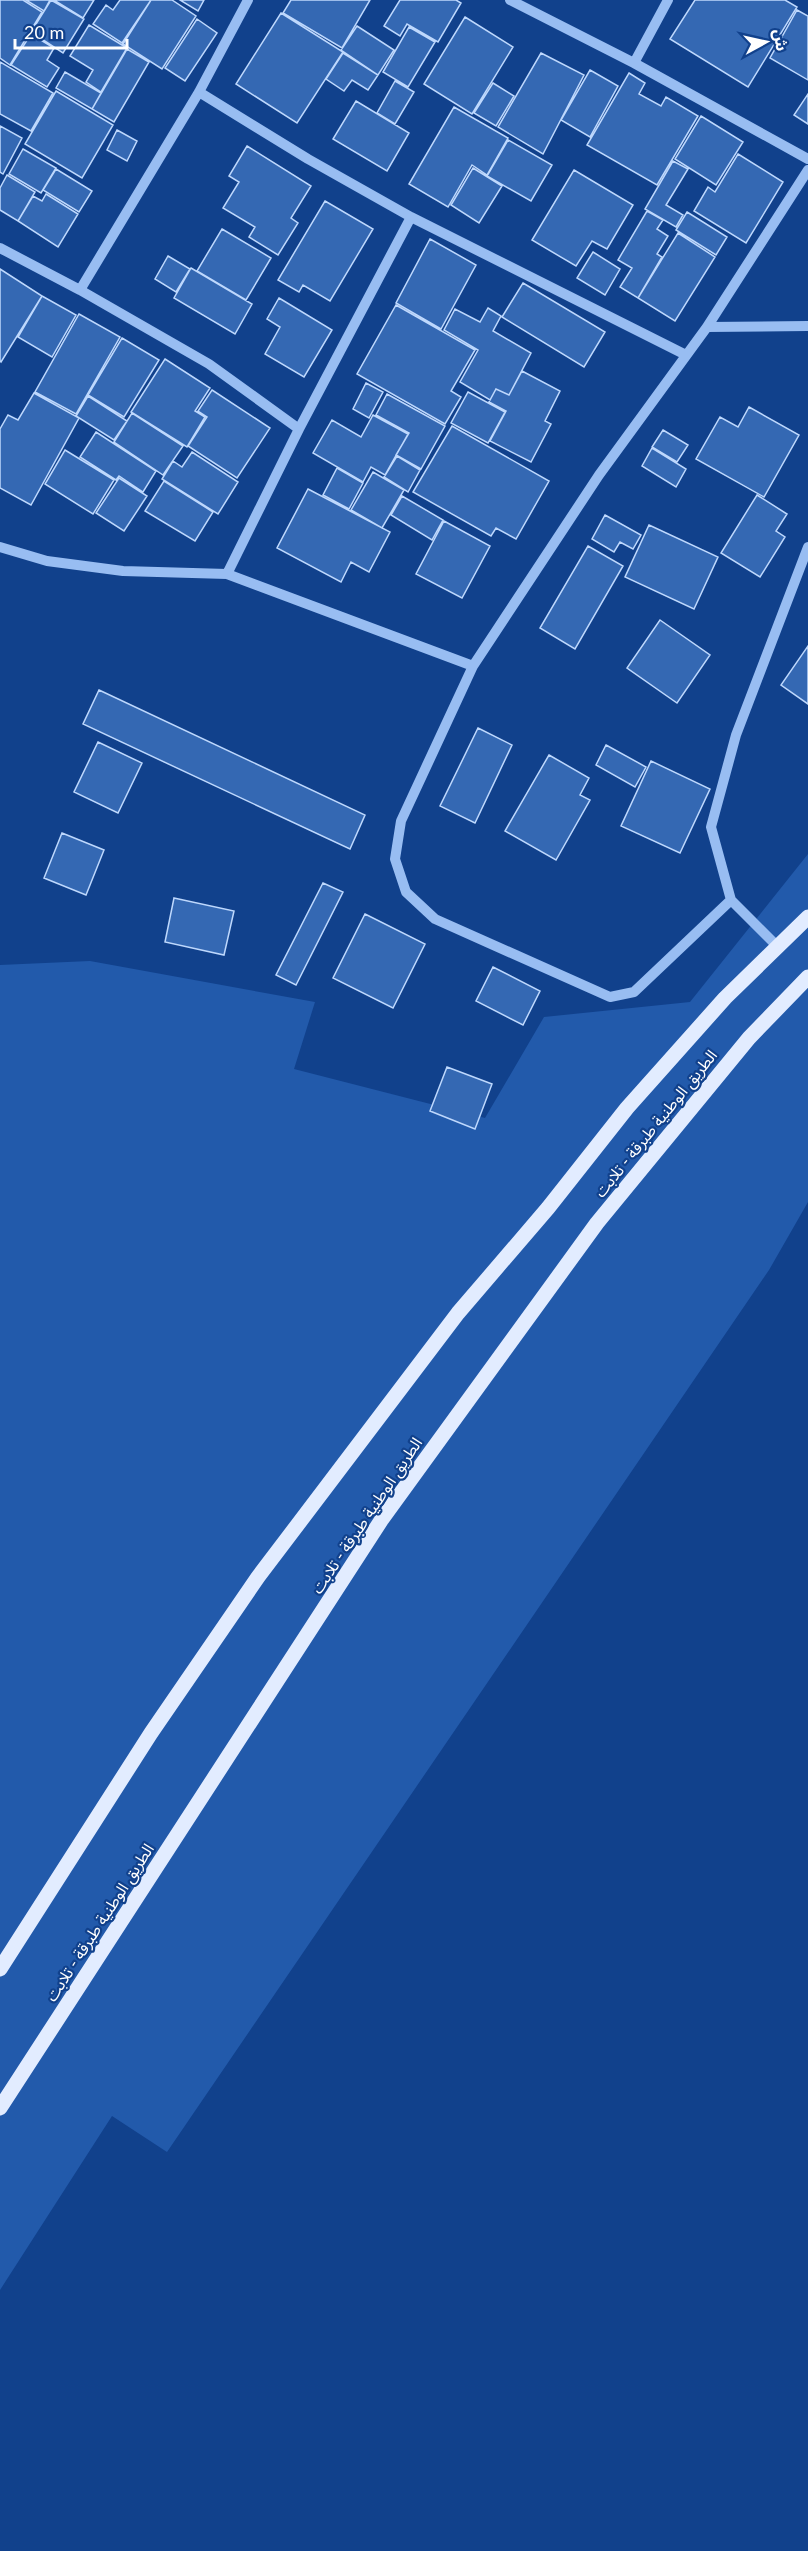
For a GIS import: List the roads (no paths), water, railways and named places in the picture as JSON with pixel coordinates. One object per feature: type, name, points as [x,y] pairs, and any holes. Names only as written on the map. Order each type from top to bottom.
[{"type":"main road","name":"الطريق الوطنية طبرقة - تلابت","points":[[0,1969],[151,1733],[258,1577],[458,1313],[548,1208],[627,1108],[725,998],[808,917]]},
{"type":"main road","name":"الطريق الوطنية طبرقة - تلابت","points":[[0,2108],[382,1519],[597,1223],[749,1038],[808,978]]},
{"type":"street","points":[[80,290],[200,92],[248,0]]},
{"type":"street","points":[[510,0],[634,63],[808,159]]},
{"type":"street","points":[[634,63],[668,0]]},
{"type":"street","points":[[200,92],[308,159],[411,217],[686,355]]},
{"type":"street","points":[[730,900],[634,992],[610,997],[435,919],[406,892],[395,859],[401,821],[473,666],[599,475],[707,327],[808,170]]},
{"type":"street","points":[[227,574],[299,429],[411,217]]},
{"type":"street","points":[[0,248],[80,290],[209,364],[299,429]]},
{"type":"street","points":[[707,327],[808,326]]},
{"type":"street","points":[[0,547],[47,561],[123,571],[227,574],[473,666]]},
{"type":"street","points":[[778,947],[730,900],[711,827],[736,735],[808,547]]}]
